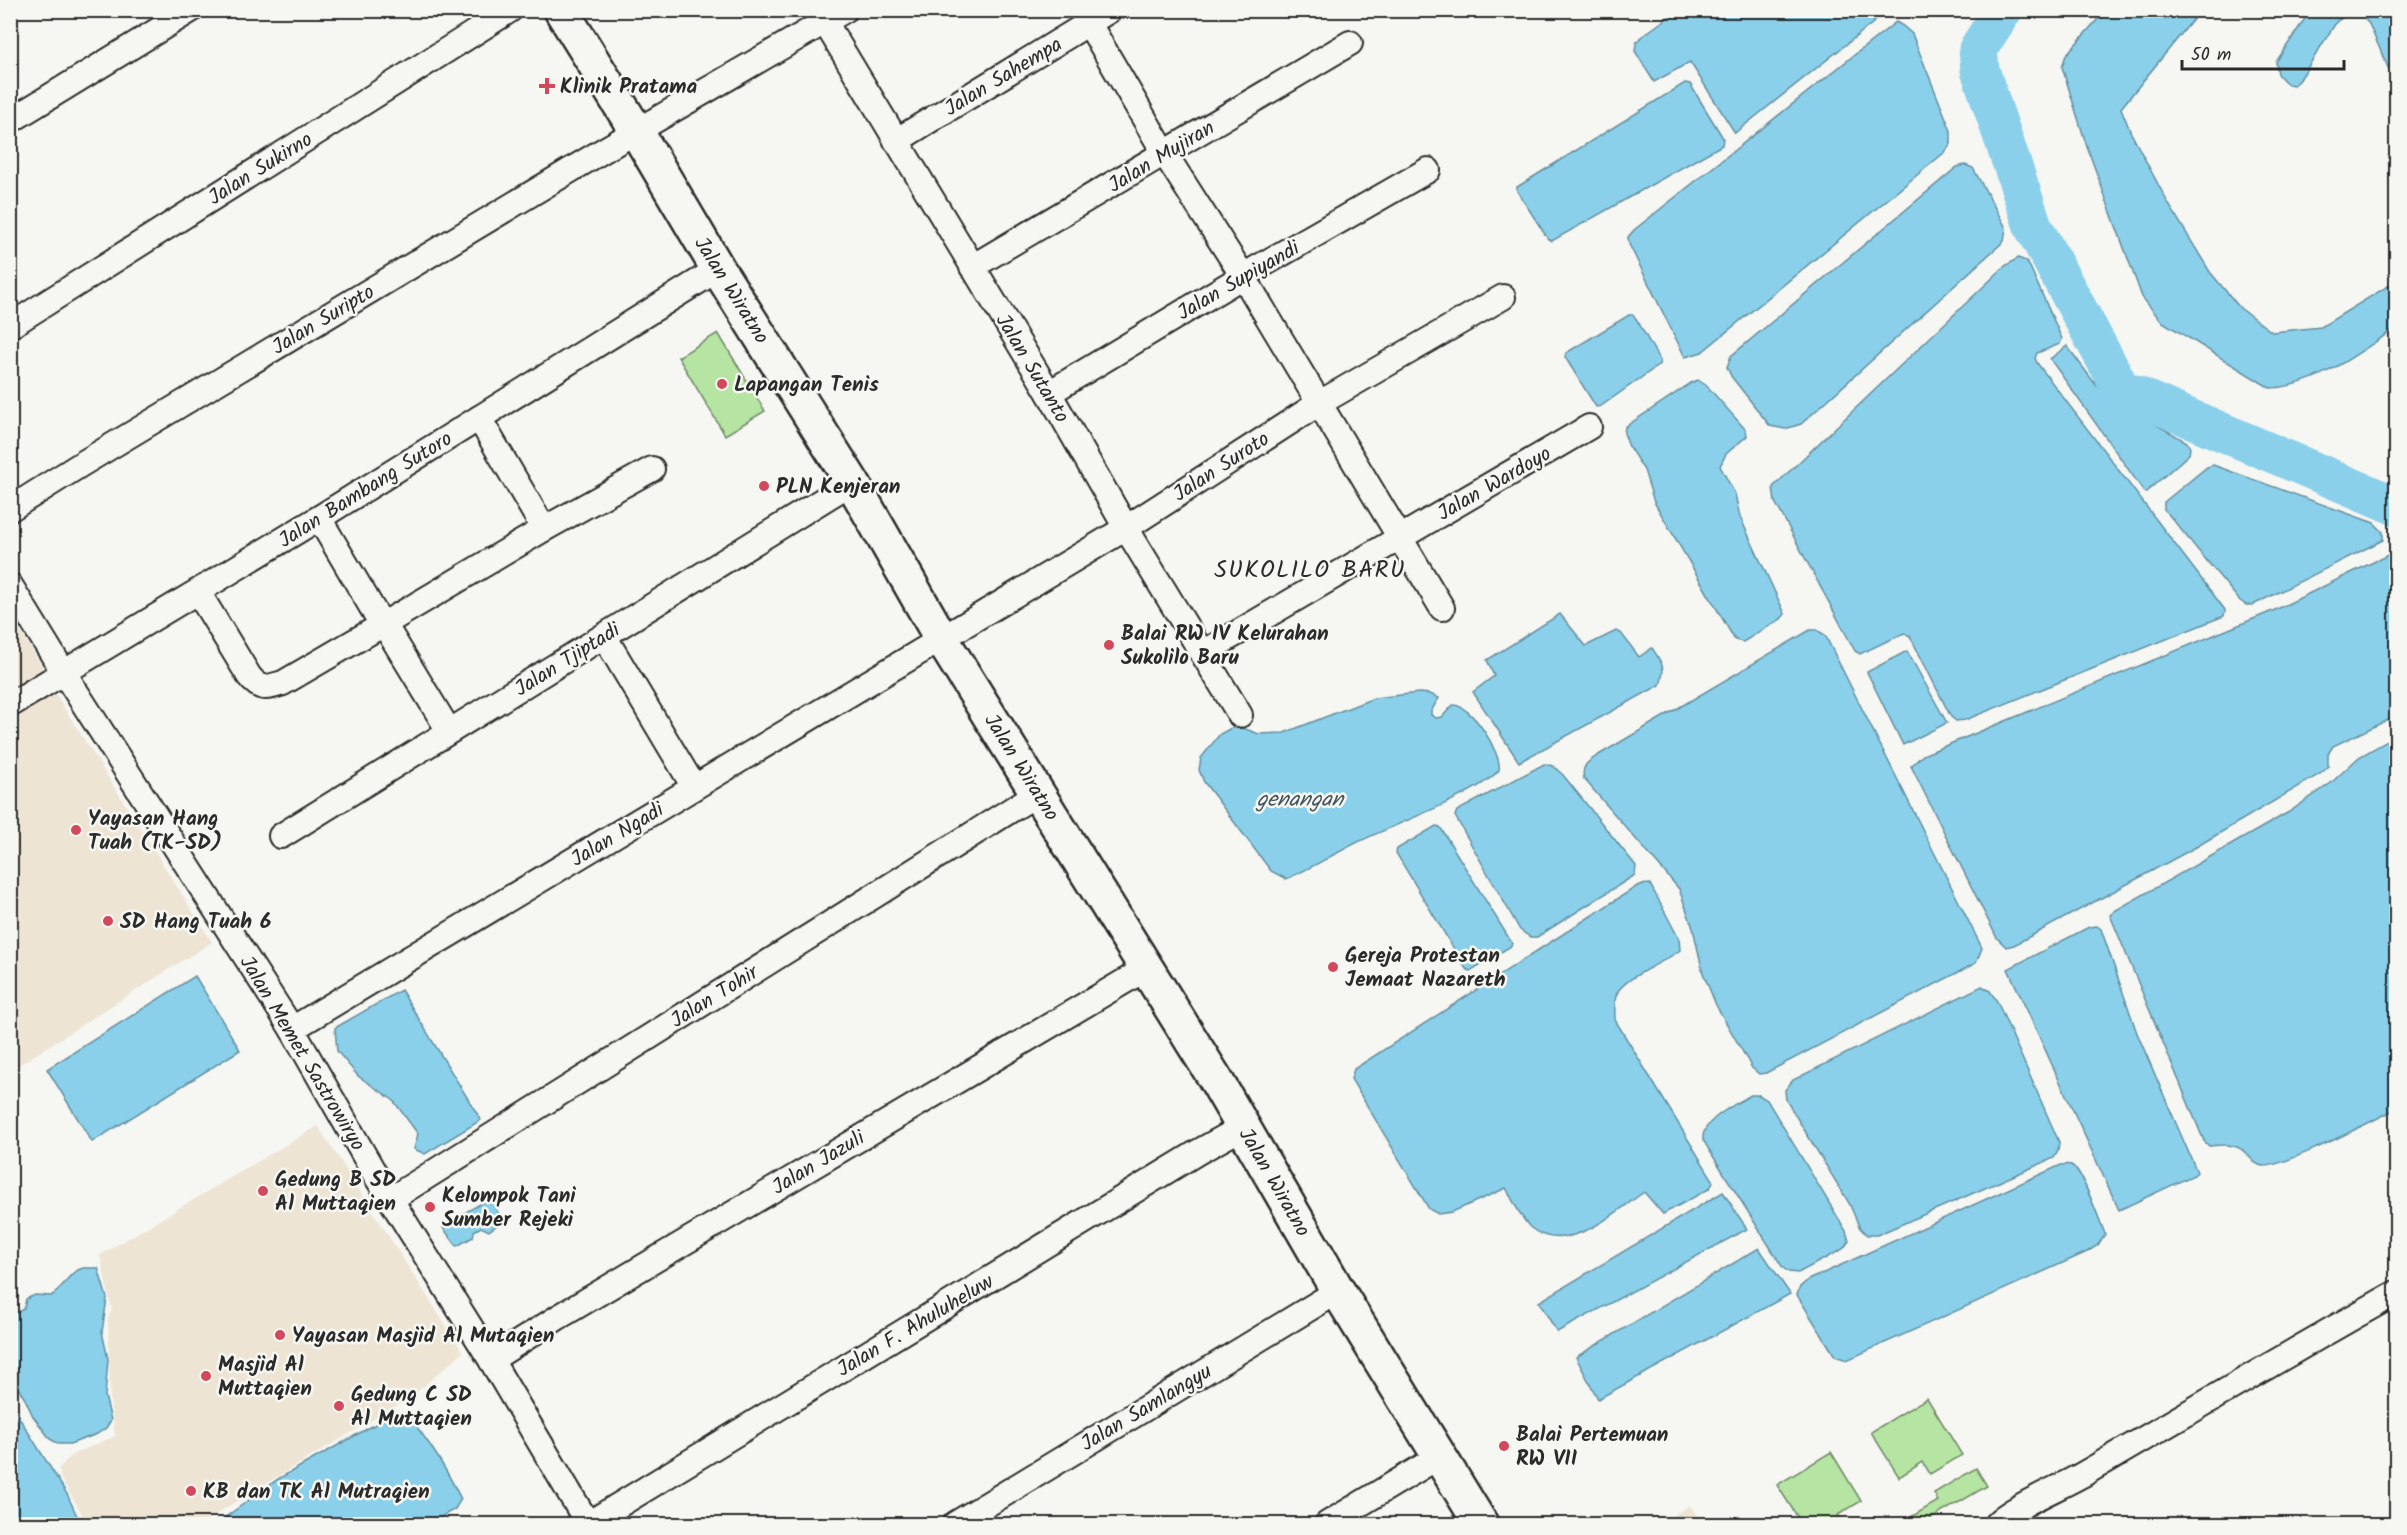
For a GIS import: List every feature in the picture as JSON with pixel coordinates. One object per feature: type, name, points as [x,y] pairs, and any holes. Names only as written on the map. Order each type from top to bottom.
[{"type":"main road","name":"Jalan Wiratno","points":[[561,10],[718,269],[852,482],[941,638],[1148,968],[1338,1291],[1481,1524]]},
{"type":"street","points":[[10,121],[191,10]]},
{"type":"street","name":"Jalan Sukirno","points":[[10,326],[510,10]]},
{"type":"street","name":"Jalan Sahempa","points":[[896,141],[1085,17],[1110,10]]},
{"type":"street","name":"Jalan Suripto","points":[[10,509],[603,150],[835,16]]},
{"type":"street","name":"Jalan Sutanto","points":[[835,16],[896,141],[1240,715]]},
{"type":"street","points":[[1085,17],[1165,154],[1243,276],[1442,608]]},
{"type":"street","name":"Jalan Mujiran","points":[[972,267],[1350,43]]},
{"type":"street","name":"Jalan Supiyandi","points":[[1049,393],[1243,276],[1428,170]]},
{"type":"street","name":"Jalan Bambang Sutoro","points":[[10,705],[319,518],[718,269]]},
{"type":"street","name":"Jalan Suroto","points":[[941,638],[1126,528],[1318,404],[1503,297]]},
{"type":"street","points":[[480,418],[544,529]]},
{"type":"street","name":"Jalan Wardoyo","points":[[1203,652],[1589,427]]},
{"type":"street","points":[[198,592],[249,676],[256,685],[267,688],[283,683],[544,529],[652,470]]},
{"type":"street","name":"Jalan Tjiptadi","points":[[281,836],[852,482]]},
{"type":"street","points":[[319,518],[375,614],[384,624],[449,731]]},
{"type":"street","name":"Jalan Memet Sastrowiryo","points":[[10,585],[292,1029],[391,1199],[491,1360],[588,1524]]},
{"type":"street","points":[[604,636],[694,787]]},
{"type":"street","name":"Jalan Ngadi","points":[[292,1029],[941,638]]},
{"type":"street","name":"Jalan Tohir","points":[[391,1199],[1038,793]]},
{"type":"street","name":"Jalan Jazuli","points":[[491,1360],[598,1293],[1148,968]]},
{"type":"street","name":"Jalan F. Ahuluheluw","points":[[588,1524],[1198,1152],[1243,1127]]},
{"type":"street","name":"Jalan Samlangyu","points":[[955,1524],[1338,1291]]},
{"type":"street","points":[[1996,1524],[2011,1513],[2060,1488],[2288,1353],[2397,1293]]},
{"type":"street","points":[[1327,1524],[1440,1456]]},
{"type":"shaded area","points":[[10,614],[45,671],[10,692]]},
{"type":"shaded area","name":"Yayasan Hang Tuah (TK-SD)","points":[[53,690],[212,942],[11,1070],[11,717]]},
{"type":"shaded area","name":"Yayasan Masjid Al Mutaqien","points":[[318,1126],[463,1352],[411,1397],[201,1524],[91,1524],[85,1519],[60,1477],[59,1468],[72,1455],[115,1436],[110,1399],[108,1318],[112,1310],[100,1255]]},
{"type":"shaded area","points":[[1690,1505],[1702,1524],[1659,1524]]},
{"type":"green space","name":"Lapangan Tenis","points":[[718,333],[765,411],[725,435],[678,357]]},
{"type":"green space","points":[[1927,1398],[1962,1455],[1930,1474],[1923,1462],[1899,1477],[1871,1432]]},
{"type":"green space","points":[[1831,1452],[1861,1501],[1838,1515],[1844,1524],[1802,1524],[1777,1485]]},
{"type":"green space","points":[[1976,1468],[1987,1486],[1922,1524],[1915,1524],[1911,1517],[1938,1501],[1934,1493]]},
{"type":"water","points":[[1880,10],[1880,15],[1735,133],[1690,62],[1654,82],[1635,51],[1636,43],[1641,37],[1677,11]]},
{"type":"water","points":[[2105,11],[2200,11],[2121,108],[2131,133],[2168,203],[2210,272],[2240,308],[2272,332],[2321,327],[2396,281],[2396,328],[2320,375],[2304,382],[2270,388],[2161,321],[2142,297],[2087,147],[2062,67],[2066,55]]},
{"type":"water","points":[[2310,11],[2392,11],[2396,20],[2396,86],[2369,24],[2361,15],[2347,15],[2337,21],[2299,81],[2294,85],[2287,84],[2278,74],[2276,62]]},
{"type":"water","points":[[1896,22],[1912,34],[1951,131],[1951,144],[1945,152],[1702,352],[1685,357],[1629,244],[1628,237]]},
{"type":"water","points":[[1685,83],[1690,84],[1723,138],[1722,145],[1552,241],[1548,239],[1517,191],[1517,187]]},
{"type":"water","points":[[1965,165],[1973,168],[2006,228],[2004,241],[1801,424],[1785,429],[1770,426],[1731,376],[1727,367],[1731,356],[1957,167]]},
{"type":"water","points":[[2018,258],[2026,261],[2030,267],[2062,339],[2060,344],[2037,353],[2035,358],[2037,363],[2225,610],[2224,616],[1965,720],[1956,721],[1951,717],[1910,636],[1904,633],[1860,654],[1855,651],[1775,502],[1773,487],[2005,266]]},
{"type":"water","points":[[1629,315],[1633,315],[1637,320],[1660,361],[1659,365],[1601,406],[1596,407],[1565,357],[1566,353]]},
{"type":"water","points":[[2067,346],[2096,385],[2120,404],[2187,442],[2190,448],[2189,454],[2145,493],[2050,359]]},
{"type":"water","points":[[1698,380],[1707,386],[1746,430],[1747,436],[1726,454],[1720,466],[1735,494],[1740,517],[1785,614],[1781,619],[1743,642],[1735,640],[1654,502],[1644,470],[1629,447],[1624,433],[1625,427]]},
{"type":"water","points":[[2213,465],[2374,523],[2383,532],[2383,540],[2253,605],[2246,605],[2239,600],[2164,509],[2164,502],[2207,467]]},
{"type":"water","points":[[2396,551],[2396,716],[2333,746],[2328,754],[2328,767],[2320,774],[2196,847],[2014,945],[2006,947],[1997,938],[1911,766],[1923,755],[2275,610]]},
{"type":"water","points":[[1560,614],[1586,646],[1616,631],[1621,633],[1639,657],[1652,648],[1662,665],[1662,679],[1660,685],[1519,762],[1473,692],[1494,676],[1487,660]]},
{"type":"water","points":[[1810,630],[1817,630],[1825,635],[1982,948],[1976,963],[1766,1073],[1759,1074],[1752,1068],[1716,1005],[1703,973],[1693,928],[1679,889],[1584,779],[1583,774],[1587,763],[1594,758]]},
{"type":"water","points":[[1907,651],[1947,723],[1903,745],[1867,672]]},
{"type":"water","name":"genangan","points":[[1419,693],[1439,698],[1431,711],[1431,715],[1436,718],[1442,717],[1453,705],[1468,712],[1491,742],[1499,762],[1499,770],[1488,780],[1453,800],[1356,843],[1286,879],[1271,871],[1204,782],[1199,770],[1201,758],[1220,734],[1231,728],[1240,727],[1259,734],[1284,733],[1374,698]]},
{"type":"water","points":[[2396,736],[2396,1109],[2309,1152],[2274,1164],[2260,1165],[2234,1146],[2209,1146],[2204,1141],[2110,915],[2289,812],[2331,783],[2359,757]]},
{"type":"water","points":[[1544,764],[1553,766],[1563,775],[1636,866],[1635,875],[1537,937],[1530,937],[1520,930],[1455,816],[1457,811]]},
{"type":"water","points":[[1436,826],[1440,827],[1512,943],[1511,946],[1470,971],[1466,969],[1396,853],[1397,849]]},
{"type":"water","points":[[1650,884],[1679,939],[1680,950],[1634,977],[1619,989],[1615,999],[1615,1020],[1711,1177],[1713,1183],[1709,1189],[1663,1214],[1644,1192],[1605,1220],[1575,1235],[1560,1237],[1545,1236],[1531,1228],[1506,1188],[1452,1212],[1438,1214],[1429,1209],[1351,1079],[1354,1069],[1639,885]]},
{"type":"water","points":[[2097,926],[2101,929],[2137,1033],[2197,1172],[2119,1210],[2008,969],[2089,927]]},
{"type":"water","points":[[195,976],[240,1050],[92,1142],[47,1069]]},
{"type":"water","points":[[1982,986],[1990,991],[1997,1001],[2059,1142],[2058,1151],[2054,1158],[1877,1235],[1867,1235],[1860,1228],[1849,1203],[1786,1100],[1785,1090],[1793,1080]]},
{"type":"water","points":[[401,990],[481,1120],[425,1154],[414,1149],[418,1134],[393,1100],[358,1076],[337,1051],[335,1028]]},
{"type":"water","points":[[1751,1095],[1759,1095],[1767,1100],[1846,1231],[1849,1241],[1843,1249],[1798,1273],[1789,1272],[1783,1268],[1703,1140],[1707,1126],[1713,1120]]},
{"type":"water","points":[[2061,1165],[2071,1165],[2085,1186],[2105,1234],[2098,1245],[1847,1360],[1835,1356],[1797,1295],[1800,1287],[1808,1280]]},
{"type":"water","points":[[1723,1192],[1747,1229],[1557,1332],[1539,1302]]},
{"type":"water","points":[[485,1201],[493,1204],[500,1216],[500,1223],[489,1231],[481,1227],[474,1231],[473,1237],[457,1246],[443,1228],[445,1224]]},
{"type":"water","points":[[1759,1248],[1790,1294],[1598,1399],[1576,1357]]},
{"type":"water","points":[[83,1268],[98,1268],[107,1298],[102,1332],[108,1359],[105,1396],[111,1420],[106,1428],[97,1434],[70,1444],[58,1444],[50,1439],[33,1416],[11,1377],[11,1313],[17,1313],[24,1308],[26,1299],[35,1295],[51,1296],[74,1273]]},
{"type":"water","points":[[10,1403],[67,1494],[78,1518],[88,1524],[11,1524]]},
{"type":"water","points":[[388,1417],[410,1418],[425,1438],[461,1499],[455,1509],[428,1524],[216,1524],[278,1479]]},
{"type":"waterway","points":[[2003,10],[1978,49],[1980,70],[2033,226],[2121,389],[2396,506]]},
{"type":"place","name":"Klinik Pratama","points":[[547,86]]},
{"type":"place","name":"Lapangan Tenis","points":[[722,384]]},
{"type":"place","name":"PLN Kenjeran","points":[[764,486]]},
{"type":"place","name":"Balai RW IV Kelurahan Sukolilo Baru","points":[[1109,645]]},
{"type":"place","name":"Yayasan Hang Tuah (TK-SD)","points":[[76,830]]},
{"type":"place","name":"SD Hang Tuah 6","points":[[108,921]]},
{"type":"place","name":"Gereja Protestan Jemaat Nazareth","points":[[1333,967]]},
{"type":"place","name":"Gedung B SD Al Muttaqien","points":[[263,1191]]},
{"type":"place","name":"Kelompok Tani Sumber Rejeki","points":[[430,1207]]},
{"type":"place","name":"Yayasan Masjid Al Mutaqien","points":[[280,1335]]},
{"type":"place","name":"Masjid Al Muttaqien","points":[[206,1376]]},
{"type":"place","name":"Gedung C SD Al Muttaqien","points":[[339,1406]]},
{"type":"place","name":"Balai Pertemuan RW VII","points":[[1504,1446]]},
{"type":"place","name":"KB dan TK Al Mutraqien","points":[[191,1491]]},
{"type":"district","name":"SUKOLILO BARU","points":[[1310,569]]}]
